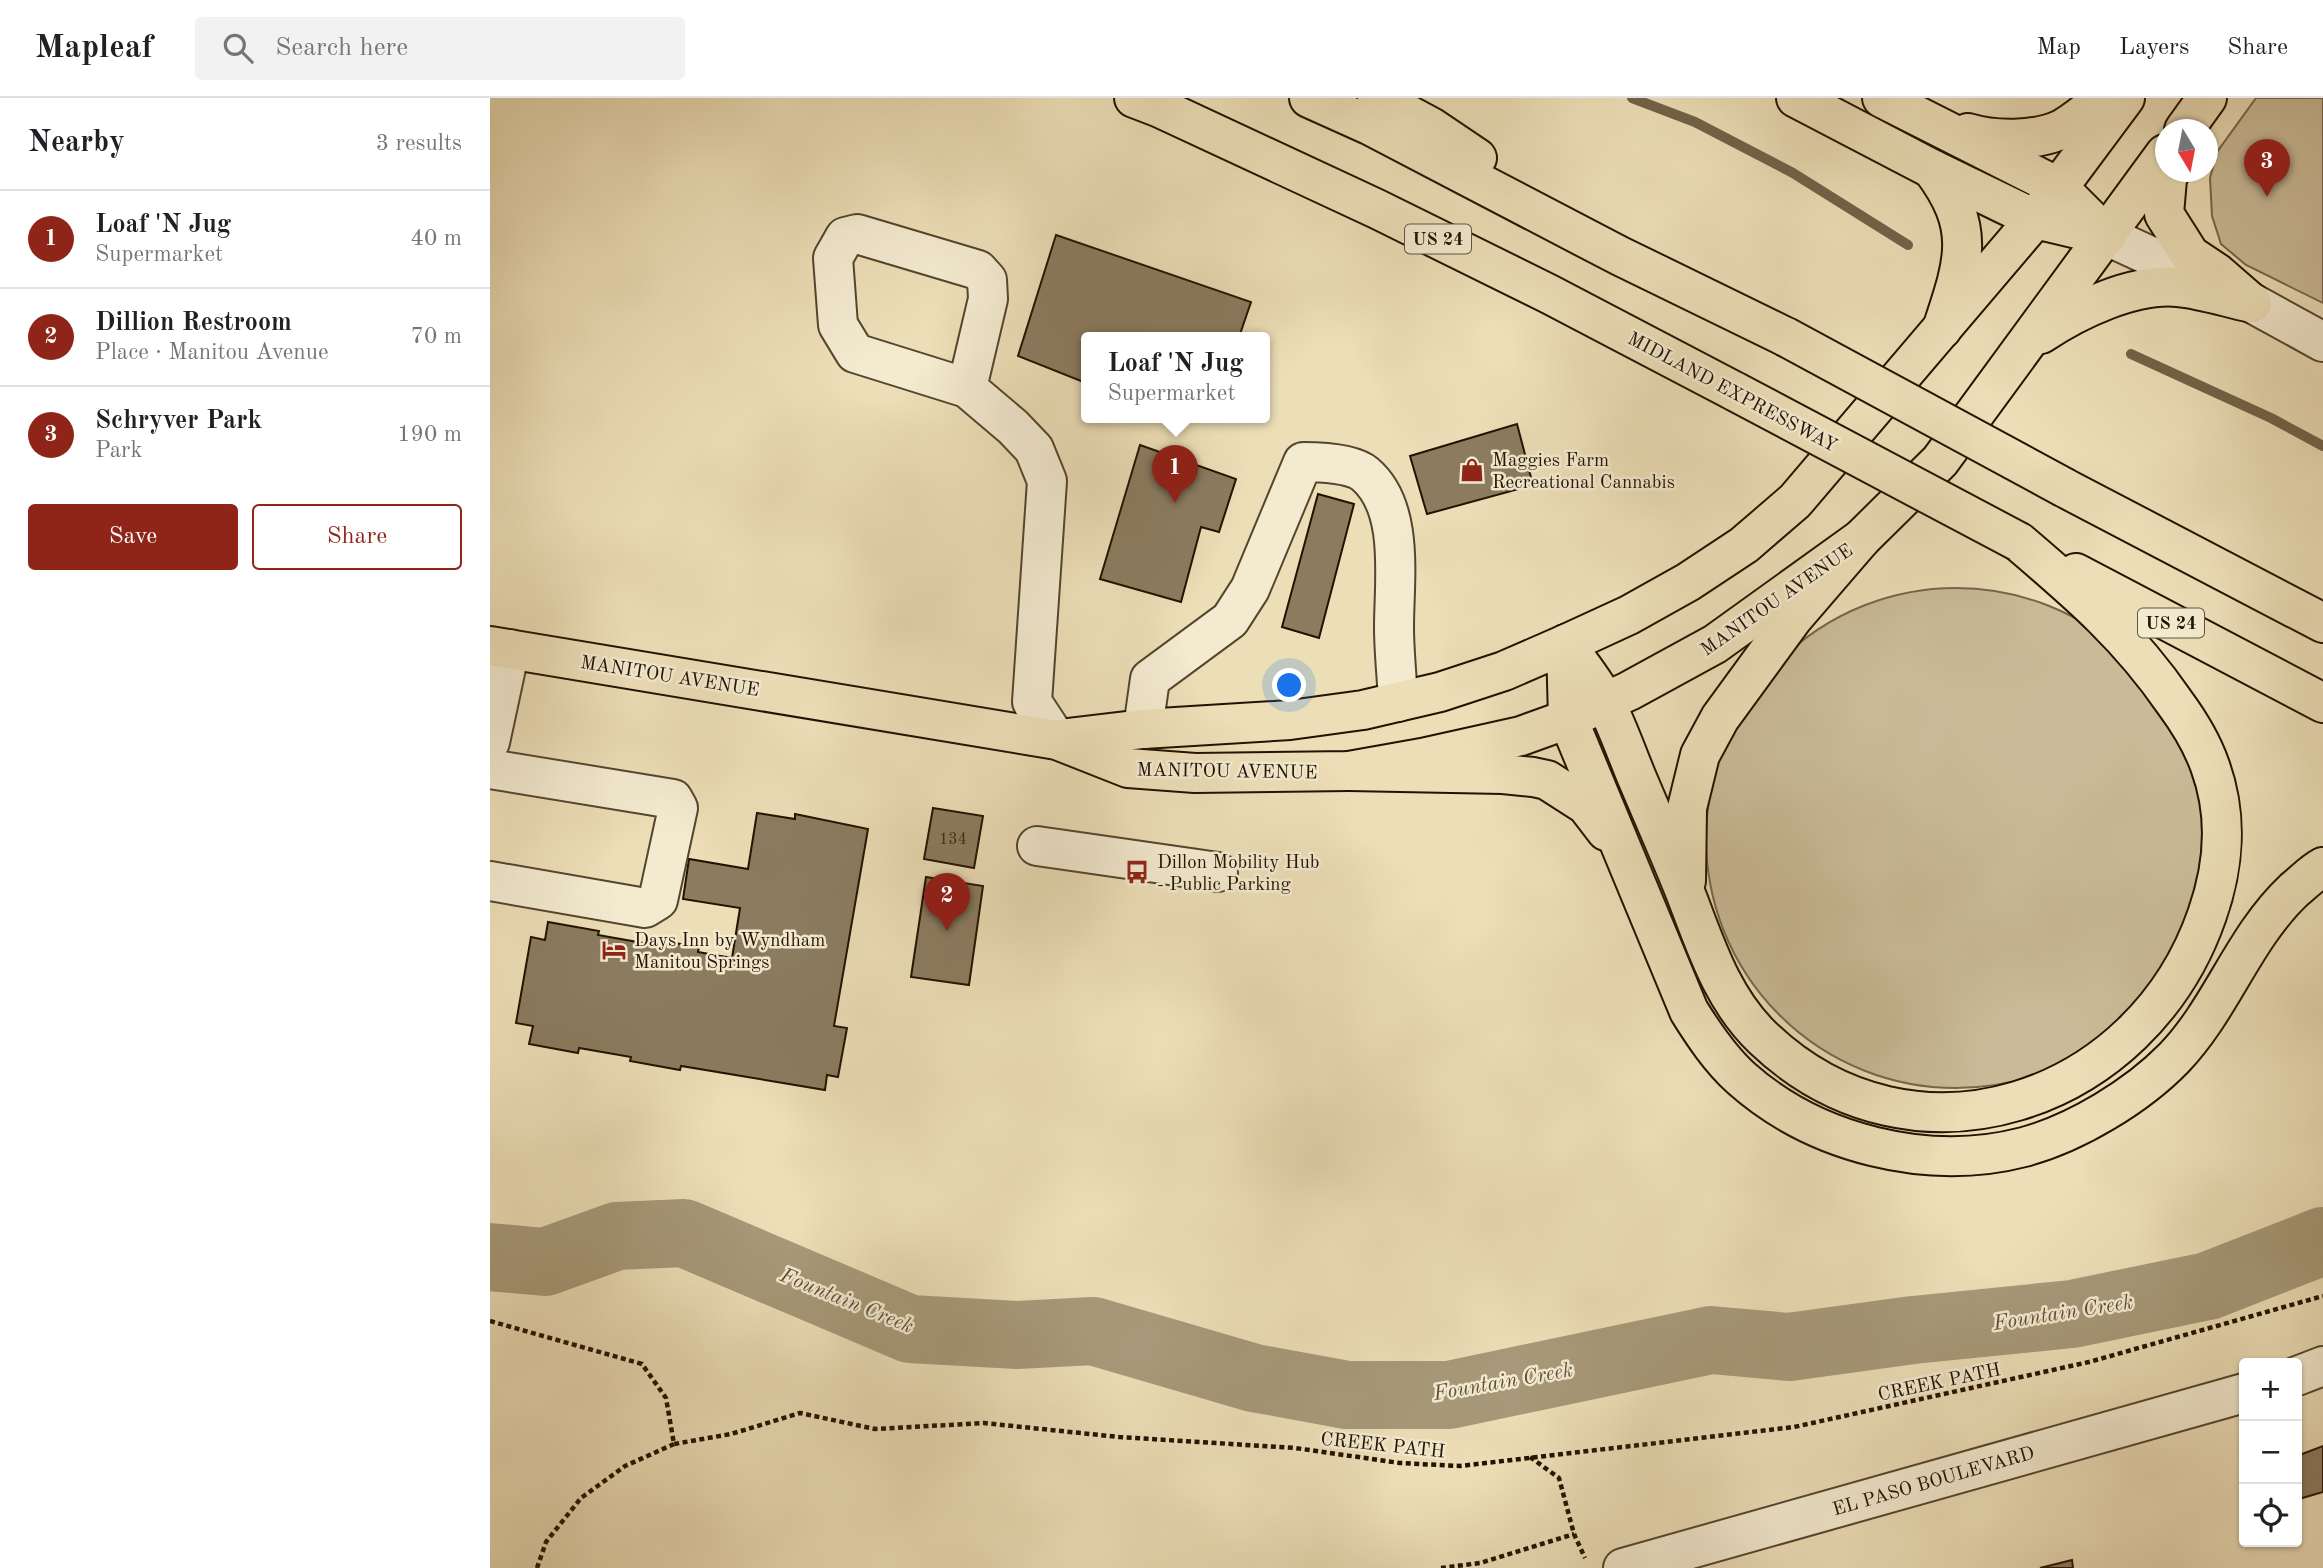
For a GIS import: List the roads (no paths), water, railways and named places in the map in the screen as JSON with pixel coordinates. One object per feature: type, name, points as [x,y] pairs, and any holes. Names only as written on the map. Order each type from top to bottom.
[{"type":"main road","name":"MIDLAND EXPRESSWAY","points":[[1134,98],[1390,215],[1549,294],[2323,704]]},
{"type":"main road","points":[[1309,98],[1369,125],[1620,256],[1786,337],[2065,488],[2323,623]]},
{"type":"main road","points":[[1377,98],[1431,127],[1620,256]]},
{"type":"main road","points":[[1797,98],[1932,169],[2035,219],[2107,236]]},
{"type":"main road","points":[[1882,98],[2058,187],[2107,236]]},
{"type":"main road","points":[[1916,117],[1978,136],[2025,137],[2061,129],[2105,98]]},
{"type":"main road","name":"MANITOU AVENUE","points":[[1057,740],[1143,729],[1290,720],[1363,710],[1440,692],[1504,671],[1566,644],[1629,615],[1688,582],[1744,545],[1795,501],[2035,219],[2124,98]]},
{"type":"main road","name":"MANITOU AVENUE","points":[[500,648],[1057,740],[1128,768],[1195,774],[1349,771],[1521,736],[1605,702],[1716,644],[1861,539],[1940,461],[2155,168]]},
{"type":"main road","points":[[1932,169],[1950,193],[1960,219],[1963,243],[1957,284],[1942,329]]},
{"type":"main road","points":[[2167,182],[2164,214],[2190,255],[2217,273],[2252,303]]},
{"type":"main road","points":[[2027,343],[2057,323],[2096,304],[2137,290],[2176,287],[2252,303]]},
{"type":"main road","points":[[1686,894],[1687,808],[1700,755],[1720,718],[1793,618],[1861,539]]},
{"type":"main road","points":[[1566,644],[1605,702],[1686,894],[1707,954],[1732,1000],[1761,1036],[1791,1061],[1820,1079],[1882,1105],[1926,1111],[1971,1111],[2017,1103],[2056,1087],[2094,1066],[2129,1038],[2181,973],[2201,934],[2214,896],[2222,850],[2221,806],[2210,765],[2191,725],[2130,644],[2091,604],[2019,542]]},
{"type":"main road","points":[[1566,644],[1568,719],[1689,1011],[1712,1047],[1741,1078],[1775,1104],[1815,1126],[1869,1146],[1912,1154],[1972,1155],[2025,1147],[2079,1126],[2132,1094],[2174,1058],[2206,1017],[2246,949],[2279,904],[2323,867]]},
{"type":"main road","points":[[1349,771],[1503,774],[1547,780],[1586,805],[1622,853]]},
{"type":"street","points":[[967,388],[988,299],[987,280],[978,270],[857,234],[845,237],[833,258],[838,324],[855,353],[967,388],[1013,427],[1034,449],[1047,481],[1032,702],[1057,740]]},
{"type":"street","points":[[2107,236],[2252,303],[2323,342]]},
{"type":"street","points":[[1143,729],[1150,680],[1230,620],[1250,589],[1303,462],[1331,463],[1364,472],[1385,500],[1396,544],[1394,628],[1398,702]]},
{"type":"street","points":[[490,742],[500,648]]},
{"type":"street","points":[[490,769],[673,799],[678,808],[658,900],[645,908],[490,881]]},
{"type":"street","points":[[1037,846],[1218,872]]},
{"type":"street","points":[[2302,1374],[2323,1366]]},
{"type":"street","name":"EL PASO BOULEVARD","points":[[1622,1568],[2239,1394]]},
{"type":"waterway","points":[[1632,98],[1695,122],[1793,173],[1908,245]]},
{"type":"waterway","points":[[2131,354],[2271,418],[2323,446]]},
{"type":"waterway","name":"Fountain Creek","points":[[490,1257],[545,1262],[617,1236],[684,1233],[910,1329],[1017,1335],[1093,1331],[1254,1378],[1347,1395],[1449,1395],[1711,1340],[1789,1347],[1913,1330],[2072,1314],[2208,1286],[2323,1241]]},
{"type":"place","name":"Schryver Park","points":[[2267,197]]},
{"type":"place","name":"Maggies Farm Recreational Cannabis","points":[[1472,470]]},
{"type":"place","name":"Loaf 'N Jug","points":[[1175,503]]},
{"type":"place","name":"Dillon Mobility Hub - Public Parking","points":[[1137,872]]},
{"type":"place","name":"Dillion Restroom","points":[[947,931]]},
{"type":"place","name":"Days Inn by Wyndham Manitou Springs","points":[[614,950]]}]
